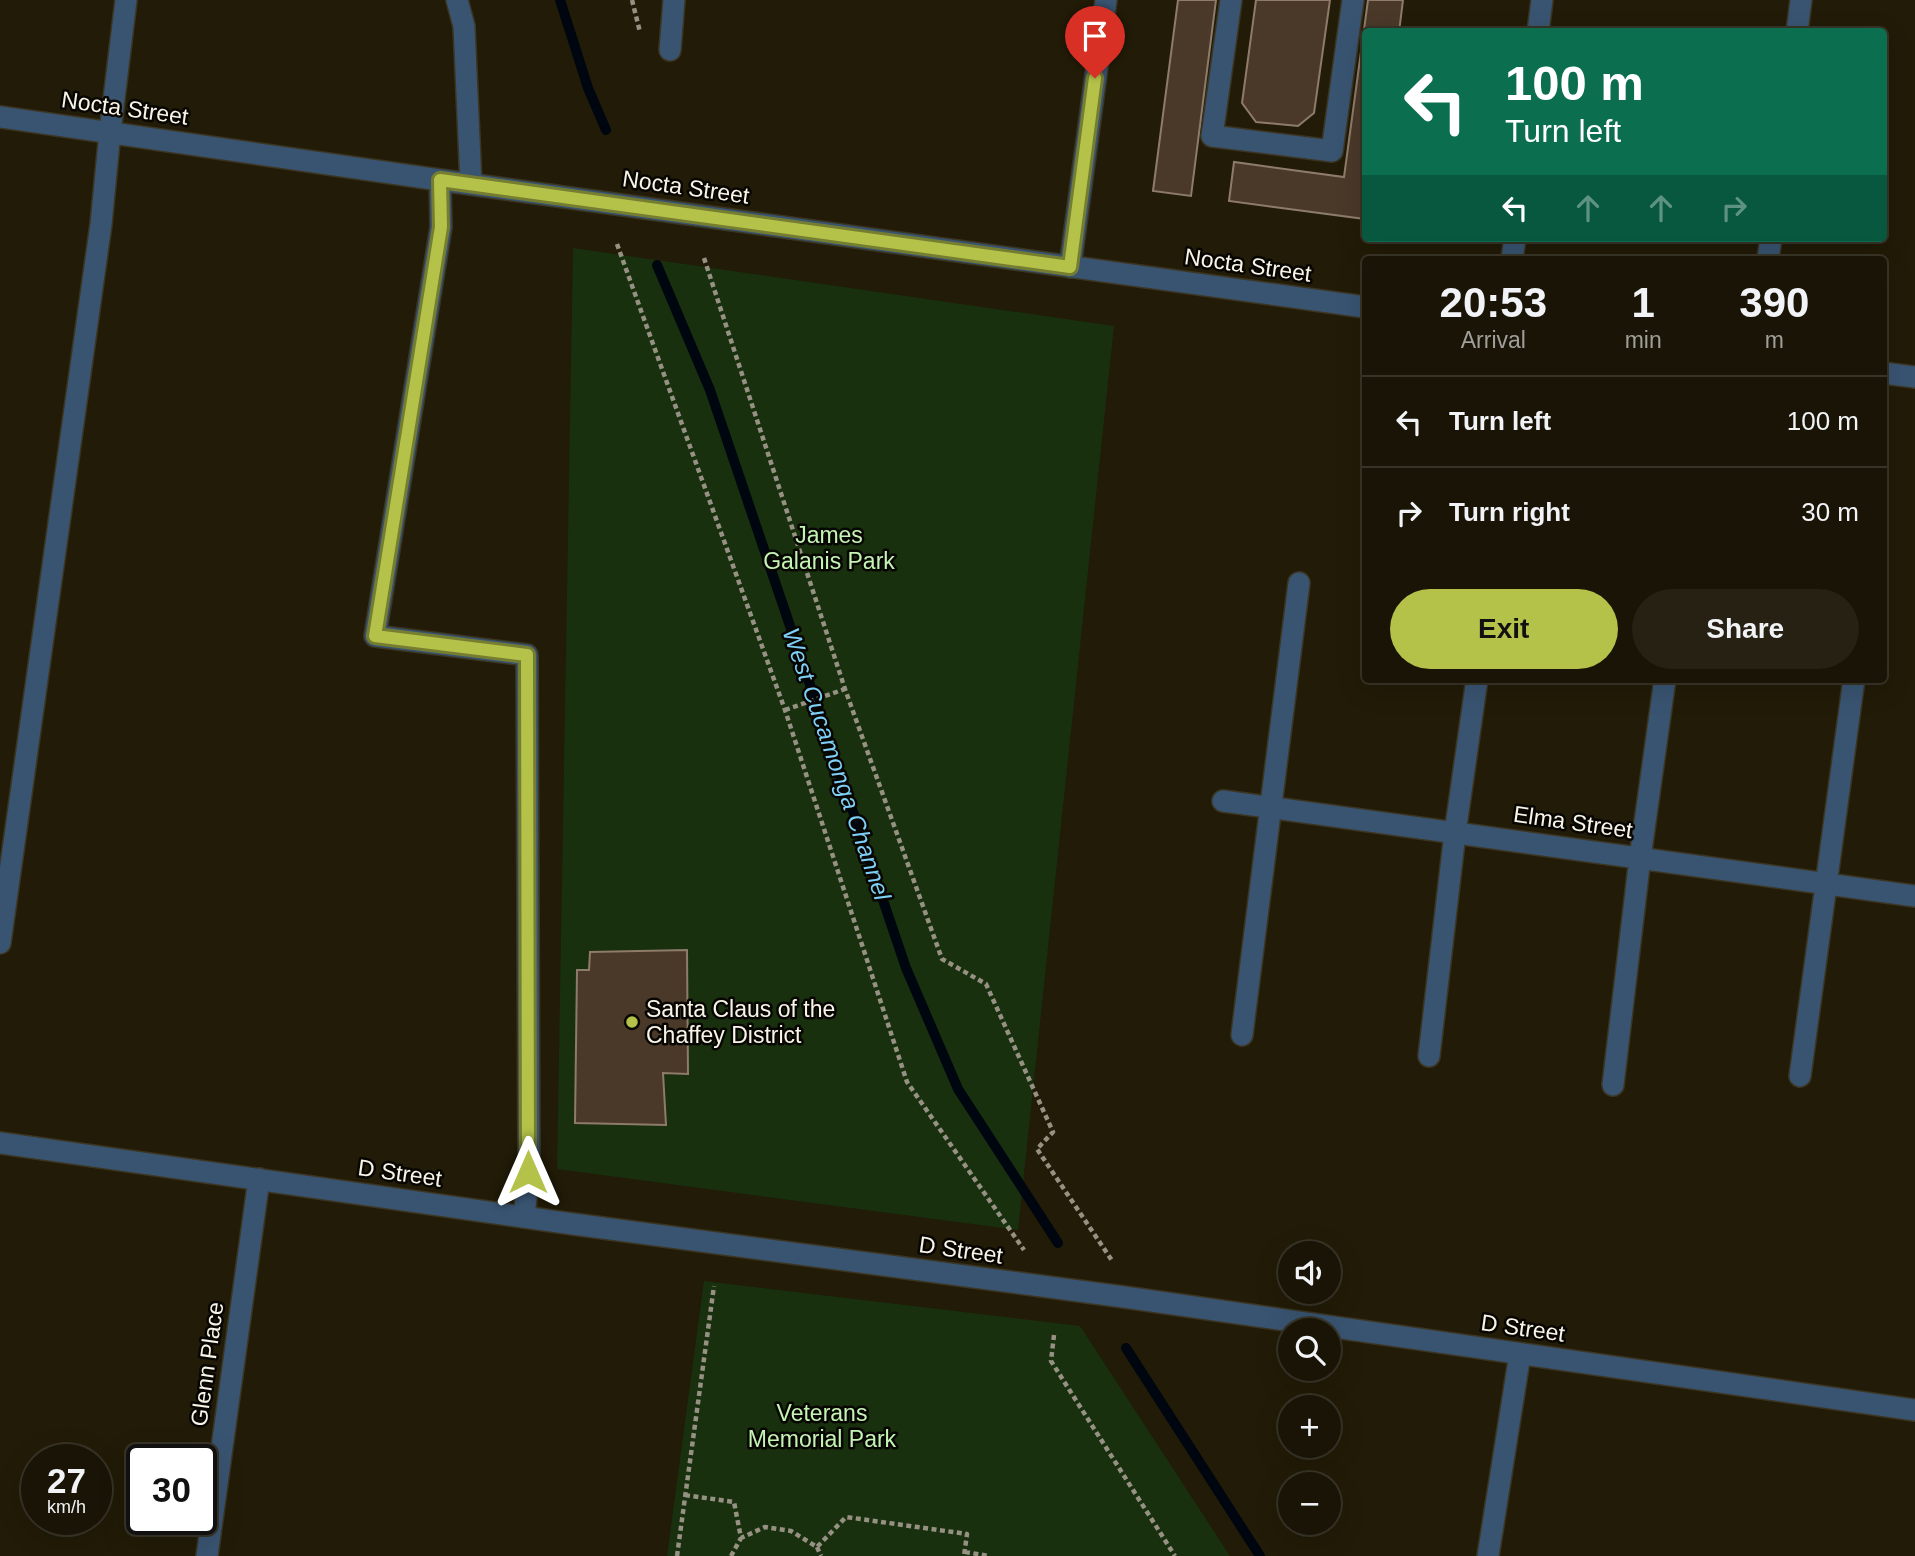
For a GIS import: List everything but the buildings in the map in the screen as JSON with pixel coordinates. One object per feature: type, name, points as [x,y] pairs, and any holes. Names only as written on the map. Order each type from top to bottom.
[{"type":"street","points":[[0,943],[101,224],[126,0]]},
{"type":"street","points":[[457,0],[464,26],[471,184]]},
{"type":"street","points":[[670,50],[674,0]]},
{"type":"street","points":[[1070,267],[1106,0]]},
{"type":"street","points":[[1231,0],[1212,136],[1332,151],[1353,0]]},
{"type":"street","points":[[1538,28],[1542,0]]},
{"type":"street","points":[[1798,28],[1801,0]]},
{"type":"street","name":"Nocta Street","points":[[0,117],[1362,307]]},
{"type":"street","points":[[440,180],[441,227],[375,636],[527,655],[529,1170],[524,1217]]},
{"type":"street","points":[[1887,374],[1915,377]]},
{"type":"street","points":[[1242,1035],[1299,583]]},
{"type":"street","points":[[1429,1056],[1455,833],[1476,683]]},
{"type":"street","points":[[1613,1085],[1664,683]]},
{"type":"street","points":[[1800,1076],[1853,683]]},
{"type":"street","name":"Elma Street","points":[[1223,802],[1915,895]]},
{"type":"street","name":"D Street","points":[[0,1143],[524,1217],[1124,1297],[1915,1410]]},
{"type":"street","name":"Glenn Place","points":[[207,1556],[259,1179]]},
{"type":"street","points":[[1488,1556],[1520,1354]]},
{"type":"path","points":[[632,0],[640,32]]},
{"type":"path","points":[[617,244],[785,710],[906,1082],[1024,1250]]},
{"type":"path","points":[[704,258],[845,689],[942,959],[986,984],[1053,1132],[1037,1149],[1113,1262]]},
{"type":"path","points":[[785,710],[845,689]]},
{"type":"path","points":[[677,1556],[714,1286]]},
{"type":"path","points":[[1054,1335],[1051,1361],[1175,1556]]},
{"type":"path","points":[[685,1495],[734,1502],[741,1538]]},
{"type":"path","points":[[817,1547],[846,1517],[967,1534],[964,1554],[985,1556]]},
{"type":"path","points":[[731,1556],[741,1538],[765,1527],[791,1531],[817,1547],[821,1556]]},
{"type":"green space","name":"James Galanis Park","points":[[573,248],[1114,326],[1018,1230],[557,1169]]},
{"type":"green space","name":"Veterans Memorial Park","points":[[704,1281],[1080,1326],[1230,1556],[667,1556]]},
{"type":"waterway","name":"West Cucamonga Channel","points":[[560,0],[588,88],[606,130]]},
{"type":"waterway","name":"West Cucamonga Channel","points":[[657,265],[710,390],[906,968],[958,1089],[1058,1243]]},
{"type":"waterway","name":"West Cucamonga Channel","points":[[1126,1348],[1260,1556]]},
{"type":"place","name":"Santa Claus of the Chaffey District","points":[[632,1022]]},
{"type":"route","points":[[528,1172],[527,655],[375,636],[441,227],[440,180],[1070,267],[1095,78]]}]
